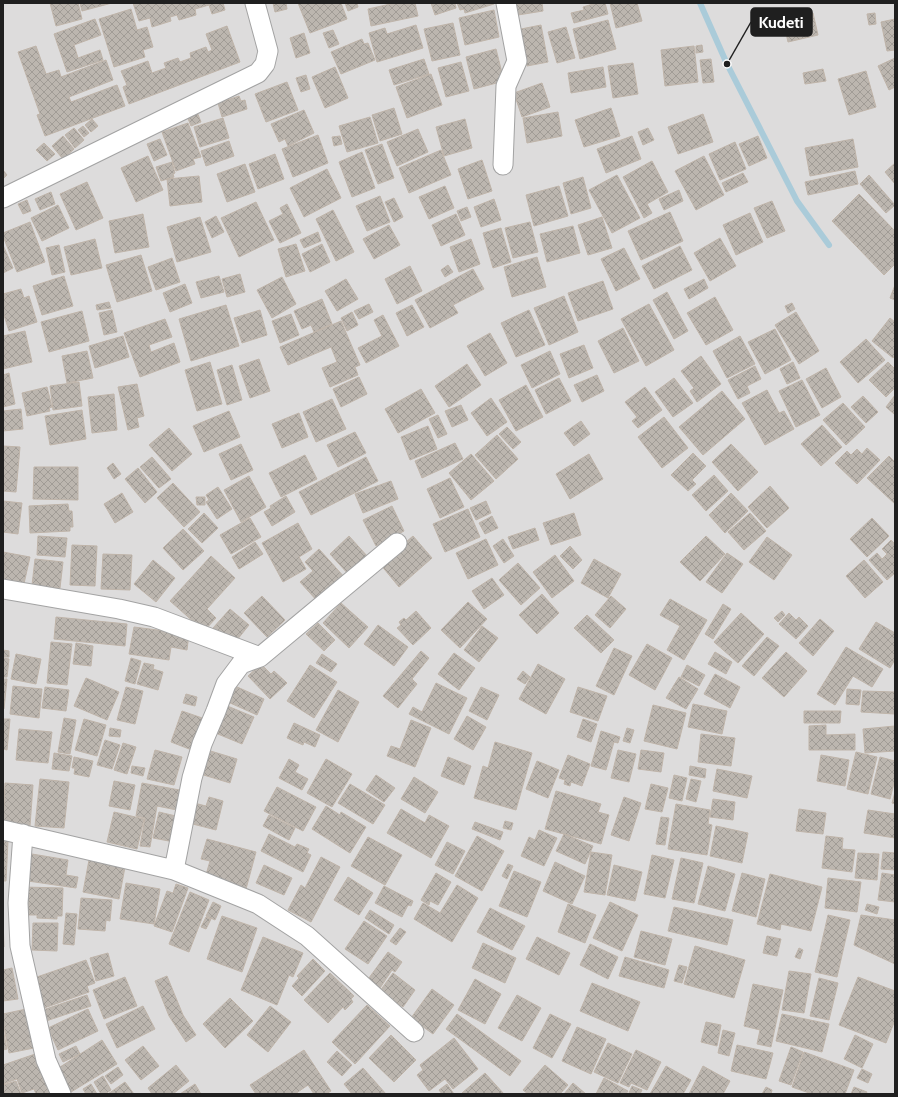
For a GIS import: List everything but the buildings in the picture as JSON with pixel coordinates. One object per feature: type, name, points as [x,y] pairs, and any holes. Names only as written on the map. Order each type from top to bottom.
[{"type":"street","points":[[3,198],[258,74],[265,64],[268,51],[255,3]]},
{"type":"street","points":[[503,165],[506,86],[517,61],[506,3]]},
{"type":"street","points":[[174,870],[192,778],[202,744],[226,684],[241,664],[260,657],[398,543]]},
{"type":"street","points":[[3,589],[119,609],[154,617],[260,657]]},
{"type":"street","points":[[3,830],[174,870],[258,904],[307,936],[414,1032]]},
{"type":"street","points":[[23,834],[18,903],[20,946],[46,1060],[61,1094]]},
{"type":"shaded area","points":[[3,3],[895,3],[895,1094],[3,1094]]},
{"type":"waterway","points":[[700,3],[727,64],[797,201],[829,245]]},
{"type":"place","name":"Kudeti","points":[[727,64]]}]
